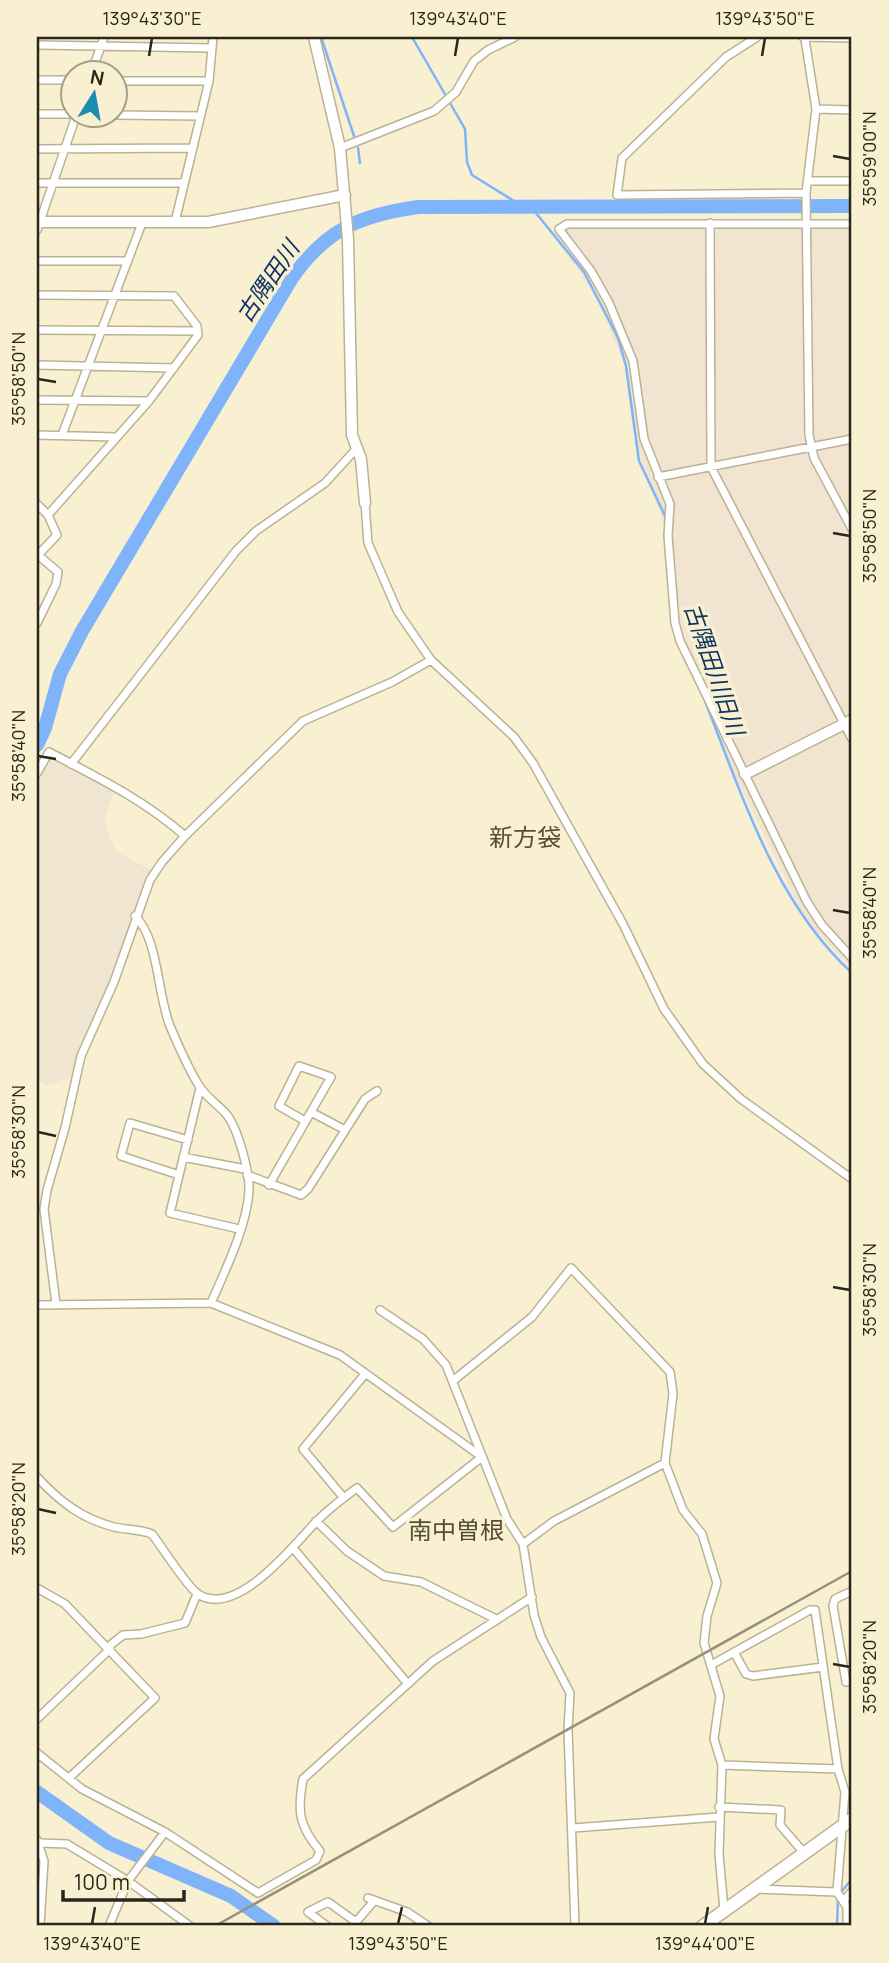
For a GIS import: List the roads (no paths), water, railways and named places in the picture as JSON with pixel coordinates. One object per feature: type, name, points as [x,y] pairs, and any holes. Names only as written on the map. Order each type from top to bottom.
[{"type":"main road","points":[[703,1926],[721,1917],[755,1888],[847,1823]]},
{"type":"street","points":[[96,60],[104,37]]},
{"type":"street","points":[[175,222],[209,81],[213,37]]},
{"type":"street","points":[[314,37],[340,148],[345,195],[352,435],[361,459],[368,543],[398,612],[431,660],[514,737],[533,763],[623,924],[664,1009],[703,1064],[741,1099],[852,1180]]},
{"type":"street","points":[[340,148],[434,111],[457,92],[474,61],[488,50],[515,37]]},
{"type":"street","points":[[757,37],[726,57],[622,158],[617,195],[806,193]]},
{"type":"street","points":[[852,38],[804,38],[816,109],[806,193],[810,447],[852,529]]},
{"type":"street","points":[[37,45],[212,48]]},
{"type":"street","points":[[37,80],[60,80]]},
{"type":"street","points":[[130,80],[209,81]]},
{"type":"street","points":[[816,109],[852,110]]},
{"type":"street","points":[[37,114],[60,115]]},
{"type":"street","points":[[130,115],[199,116]]},
{"type":"street","points":[[71,130],[38,225],[208,222],[345,195]]},
{"type":"street","points":[[37,149],[193,149]]},
{"type":"street","points":[[807,181],[852,181]]},
{"type":"street","points":[[37,183],[184,183]]},
{"type":"street","points":[[62,435],[142,223]]},
{"type":"street","points":[[710,223],[711,467],[848,722],[852,739]]},
{"type":"street","points":[[852,224],[567,224],[559,229],[591,271],[623,331],[633,361],[644,439],[670,504],[668,536],[675,623],[680,641],[807,902],[822,925],[852,958]]},
{"type":"street","points":[[37,261],[128,261]]},
{"type":"street","points":[[37,295],[174,296],[198,335],[149,401],[48,515]]},
{"type":"street","points":[[37,330],[197,331]]},
{"type":"street","points":[[37,365],[174,368]]},
{"type":"street","points":[[37,400],[149,401]]},
{"type":"street","points":[[37,435],[116,437]]},
{"type":"street","points":[[658,477],[852,439]]},
{"type":"street","points":[[71,764],[236,551],[256,531],[324,483],[357,448]]},
{"type":"street","points":[[37,503],[48,515],[57,535],[38,555],[58,572],[56,584],[37,623]]},
{"type":"street","points":[[37,601],[45,607]]},
{"type":"street","points":[[56,1304],[44,1209],[47,1189],[65,1128],[81,1056],[114,982],[135,916],[162,862],[303,720],[392,682],[431,660]]},
{"type":"street","points":[[745,774],[848,722]]},
{"type":"street","points":[[37,774],[48,752],[158,813],[185,836]]},
{"type":"street","points":[[135,916],[148,934],[170,1026],[200,1088],[229,1118],[237,1136],[246,1172],[249,1191],[239,1229],[211,1303]]},
{"type":"street","points":[[269,1185],[331,1077],[299,1066],[279,1106],[305,1121]]},
{"type":"street","points":[[200,1088],[170,1213],[239,1229]]},
{"type":"street","points":[[183,1157],[246,1172],[269,1185],[301,1195],[308,1189],[365,1099],[377,1091]]},
{"type":"street","points":[[311,1112],[345,1130]]},
{"type":"street","points":[[179,1175],[121,1156],[130,1123],[188,1140]]},
{"type":"street","points":[[454,1380],[532,1317],[571,1268],[670,1372],[673,1394],[665,1463],[683,1510],[702,1534],[717,1583],[707,1616],[704,1643],[720,1696],[714,1739],[722,1765],[719,1807],[721,1917]]},
{"type":"street","points":[[37,1305],[211,1303],[340,1355],[482,1457]]},
{"type":"street","points":[[380,1310],[423,1339],[454,1380],[507,1519],[523,1545],[541,1637],[570,1693],[568,1730],[575,1926]]},
{"type":"street","points":[[343,1497],[303,1449],[365,1374]]},
{"type":"street","points":[[37,1477],[57,1498],[82,1516],[115,1527],[152,1534],[197,1594],[220,1599],[248,1588],[293,1548],[316,1521],[357,1488],[393,1527],[482,1457]]},
{"type":"street","points":[[523,1545],[554,1521],[665,1463]]},
{"type":"street","points":[[316,1521],[347,1551],[384,1576],[421,1581],[496,1619]]},
{"type":"street","points":[[293,1548],[408,1684]]},
{"type":"street","points":[[37,1588],[65,1604],[155,1698],[69,1778]]},
{"type":"street","points":[[852,1591],[835,1599],[833,1606],[846,1682],[852,1681]]},
{"type":"street","points":[[37,1719],[123,1635],[141,1634],[162,1626],[185,1623],[197,1594]]},
{"type":"street","points":[[37,1753],[82,1789],[165,1832],[258,1893],[316,1860],[320,1851],[302,1829],[300,1797],[303,1779],[433,1661],[532,1597]]},
{"type":"street","points":[[712,1665],[810,1609],[815,1610],[838,1769],[845,1792],[847,1823],[840,1896],[846,1926]]},
{"type":"street","points":[[734,1652],[746,1674],[753,1676],[823,1667]]},
{"type":"street","points":[[722,1765],[838,1769]]},
{"type":"street","points":[[719,1807],[781,1810],[780,1825],[804,1854]]},
{"type":"street","points":[[573,1828],[719,1818]]},
{"type":"street","points":[[109,1926],[128,1881],[165,1832]]},
{"type":"street","points":[[40,1926],[44,1888],[39,1841],[67,1844],[128,1881],[190,1926]]},
{"type":"street","points":[[755,1888],[840,1896],[852,1891]]},
{"type":"street","points":[[327,1926],[308,1912],[328,1902],[356,1922],[371,1900],[414,1917],[428,1926]]},
{"type":"street","points":[[408,1926],[414,1917]]},
{"type":"waterway","points":[[321,37],[354,136]]},
{"type":"waterway","name":"古隅田川旧川","points":[[412,37],[465,129],[467,162],[472,175],[514,201],[531,207],[584,272],[618,338],[626,366],[639,461],[666,518]]},
{"type":"waterway","points":[[358,148],[360,163]]},
{"type":"waterway","name":"古隅田川","points":[[37,745],[45,728],[60,674],[82,631],[292,278],[318,247],[332,236],[362,220],[418,207],[852,206]]},
{"type":"waterway","name":"古隅田川旧川","points":[[701,691],[745,804],[780,878],[824,944],[852,973]]},
{"type":"waterway","points":[[37,1792],[109,1843],[231,1896],[274,1926]]},
{"type":"waterway","points":[[841,1892],[852,1879]]},
{"type":"waterway","points":[[837,1926],[838,1898]]},
{"type":"railway","points":[[215,1926],[852,1571]]},
{"type":"district","name":"新方袋","points":[[525,836]]},
{"type":"district","name":"南中曽根","points":[[456,1529]]}]
